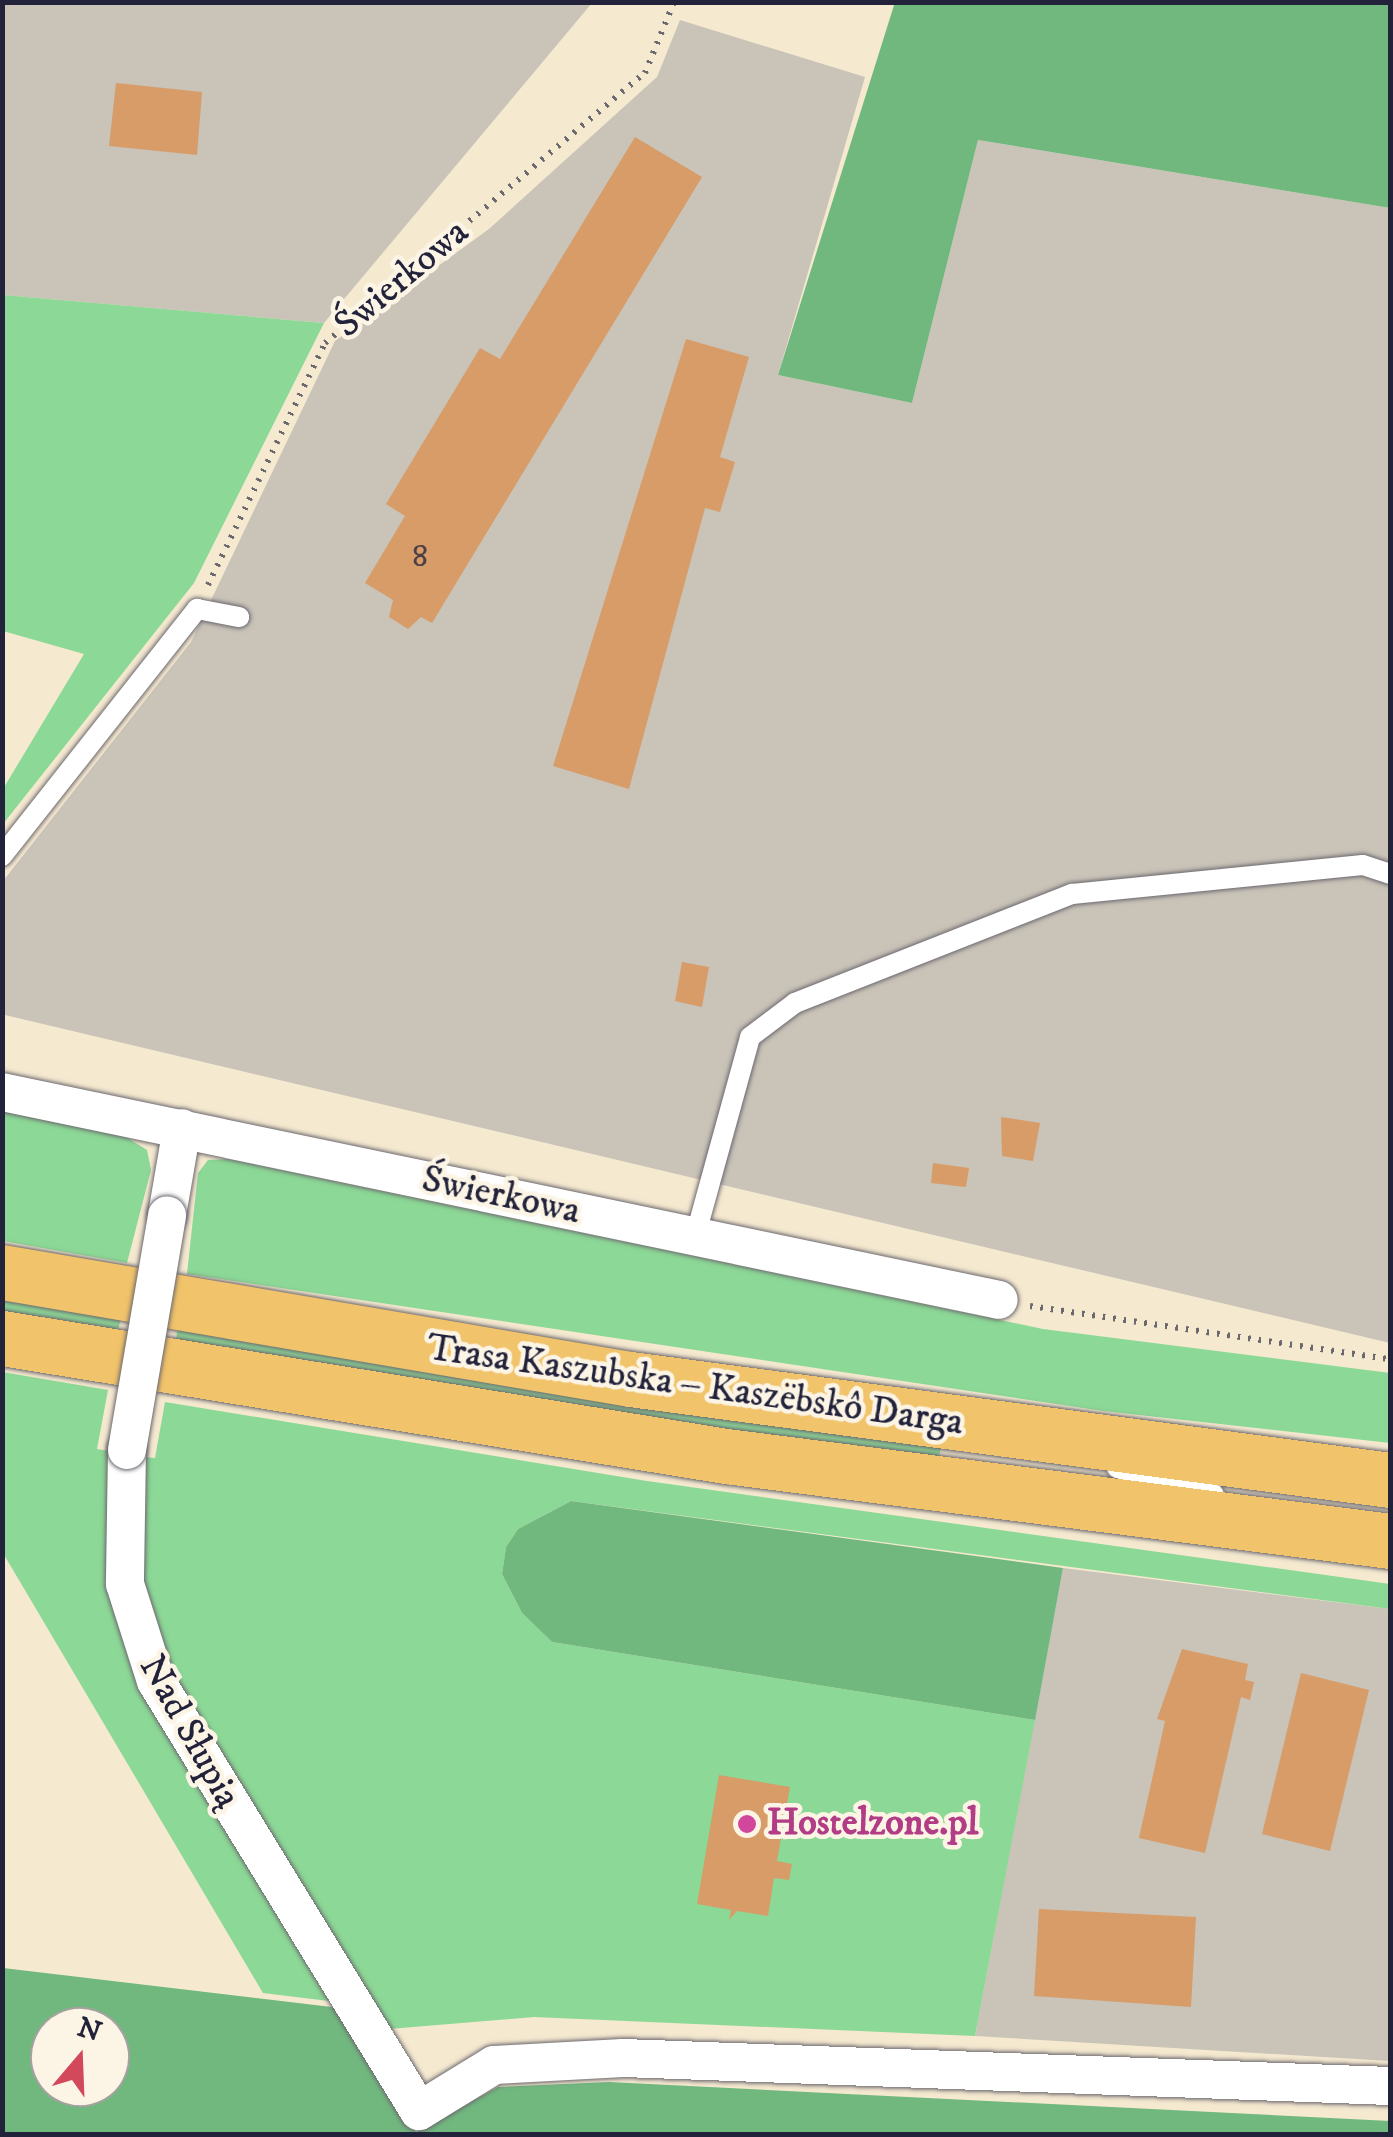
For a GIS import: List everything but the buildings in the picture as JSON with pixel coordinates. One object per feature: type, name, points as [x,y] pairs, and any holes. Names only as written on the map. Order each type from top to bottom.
[{"type":"highway","name":"Trasa Kaszubska – Kaszëbskô Darga","points":[[2,1272],[336,1334],[940,1422],[1390,1480]]},
{"type":"highway","name":"Trasa Kaszubska – Kaszëbskô Darga","points":[[2,1338],[933,1482],[1390,1541]]},
{"type":"street","name":"Świerkowa","points":[[2,1092],[999,1300]]},
{"type":"street","name":"Nad Słupią","points":[[182,1128],[127,1450],[125,1584],[156,1681],[425,2123]]},
{"type":"street","points":[[425,2123],[494,2065],[623,2058],[1390,2086]]},
{"type":"lane","points":[[2,856],[197,609],[239,617]]},
{"type":"lane","points":[[696,1237],[750,1038],[795,1003],[1072,894],[1363,866],[1390,874]]},
{"type":"lane","points":[[940,1422],[1390,1541]]},
{"type":"lane","points":[[933,1482],[1390,1480]]},
{"type":"path","name":"Świerkowa","points":[[197,609],[326,343],[644,73],[674,2]]},
{"type":"path","points":[[999,1300],[1390,1359]]},
{"type":"shaded area","points":[[2,3],[592,3],[324,323],[3,295]]},
{"type":"shaded area","points":[[680,20],[865,77],[778,375],[912,403],[978,140],[1390,208],[1390,1343],[5,1015],[3,881],[191,642],[335,341],[489,229],[657,77]]},
{"type":"shaded area","points":[[1063,1568],[1390,1609],[1390,2061],[975,2036]]},
{"type":"green space","points":[[895,2],[1390,3],[1390,208],[978,140],[912,403],[778,375]]},
{"type":"green space","points":[[3,295],[324,323],[194,583],[3,824],[3,789],[84,654],[3,631]]},
{"type":"green space","points":[[2,1111],[126,1137],[147,1150],[151,1170],[127,1263],[3,1241]]},
{"type":"green space","points":[[228,1159],[1043,1329],[1390,1373],[1390,1443],[1103,1411],[187,1274],[198,1173],[208,1160]]},
{"type":"green space","points":[[2,1297],[121,1317],[116,1340],[3,1320]]},
{"type":"green space","points":[[178,1325],[941,1444],[938,1466],[175,1348]]},
{"type":"green space","points":[[2,1372],[108,1390],[97,1449],[109,1451],[110,1596],[337,2002],[263,1993],[3,1553]]},
{"type":"green space","points":[[165,1402],[647,1481],[1390,1584],[1390,1609],[571,1501],[518,1529],[506,1547],[502,1574],[522,1613],[552,1642],[1035,1720],[975,2036],[534,2017],[389,2029],[169,1678],[140,1578],[144,1457],[155,1458]]},
{"type":"green space","points":[[571,1501],[1063,1568],[1035,1720],[552,1642],[522,1613],[502,1574],[506,1547],[518,1529]]},
{"type":"green space","points":[[3,1968],[340,2008],[416,2132],[498,2087],[609,2082],[1390,2121],[1390,2134],[3,2134]]},
{"type":"place","name":"Hostelzone.pl","points":[[747,1824]]}]
